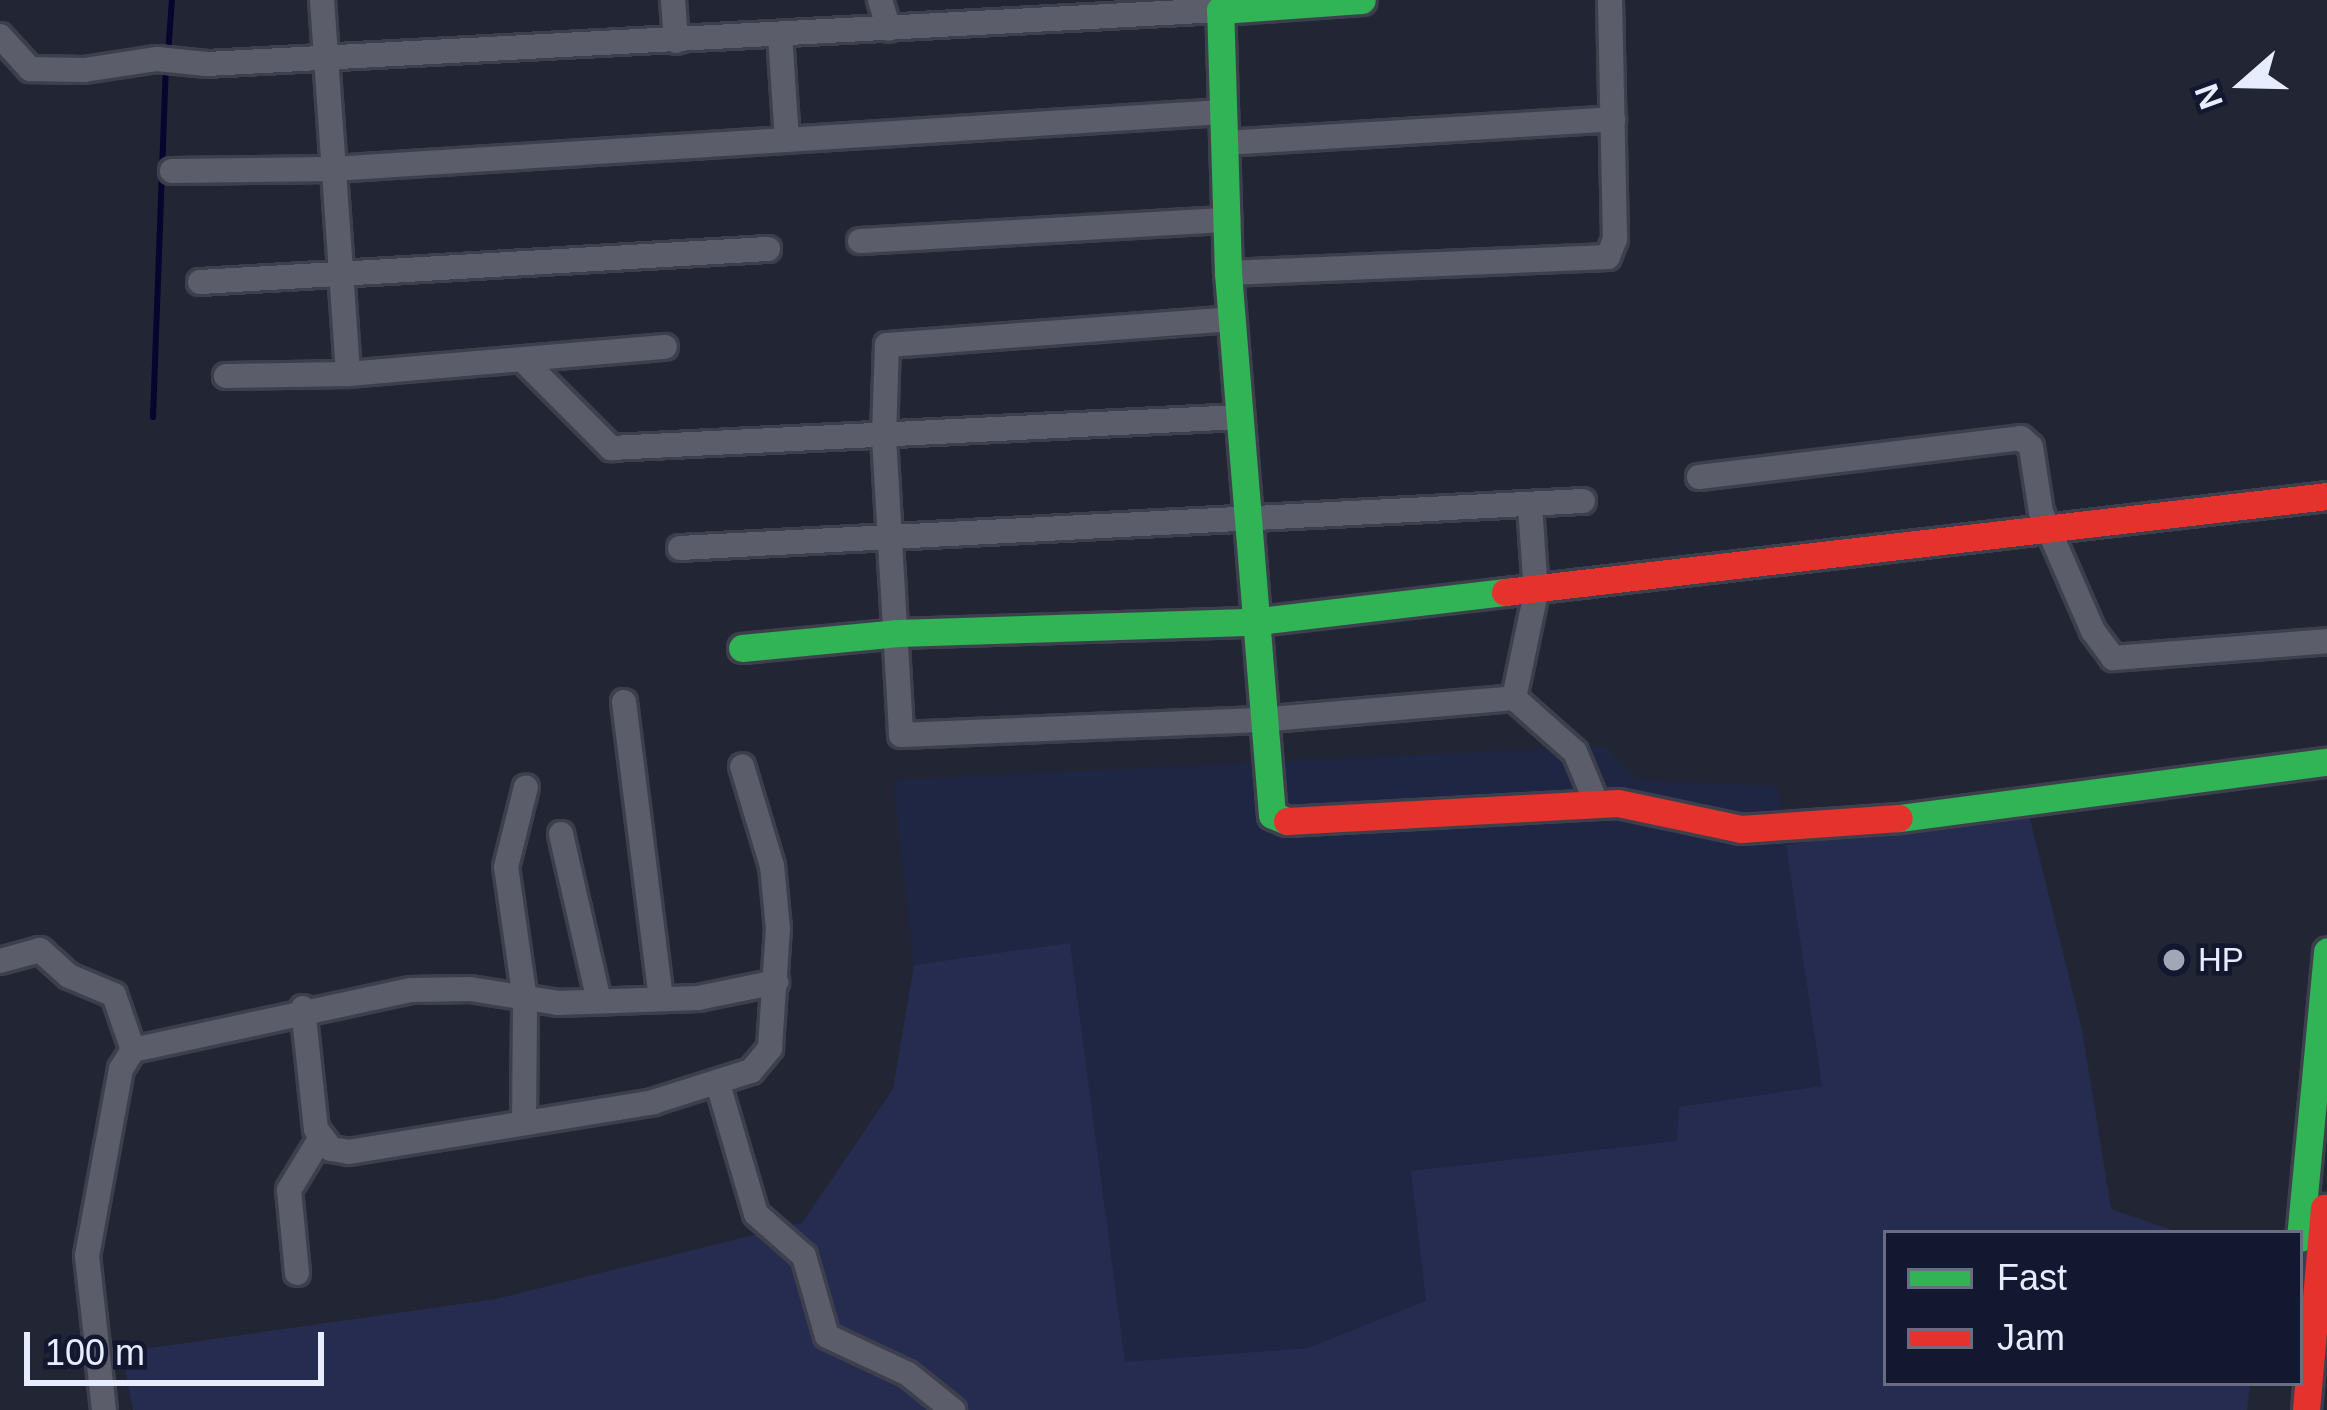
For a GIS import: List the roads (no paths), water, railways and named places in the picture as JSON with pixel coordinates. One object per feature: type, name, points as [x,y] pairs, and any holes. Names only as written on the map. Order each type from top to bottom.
[{"type":"street","points":[[322,0],[348,374]]},
{"type":"street","points":[[673,0],[676,41]]},
{"type":"street","points":[[880,0],[889,29]]},
{"type":"street","points":[[0,36],[31,68],[676,41],[1362,0]]},
{"type":"street","points":[[1228,273],[1608,257],[1616,239],[1610,0]]},
{"type":"street","points":[[1220,10],[1228,273],[1250,622],[1266,808],[1282,820],[1596,802],[1741,829],[1804,830],[2327,762]]},
{"type":"street","points":[[780,35],[787,140]]},
{"type":"street","points":[[172,171],[333,170],[1222,112]]},
{"type":"street","points":[[1224,143],[1613,119]]},
{"type":"street","points":[[860,242],[1228,220]]},
{"type":"street","points":[[200,282],[768,249]]},
{"type":"street","points":[[1233,319],[896,340],[882,359],[902,735],[1259,720],[1514,698],[1575,752],[1596,802]]},
{"type":"street","points":[[226,376],[348,374],[665,347]]},
{"type":"street","points":[[525,362],[611,448],[1240,417]]},
{"type":"street","points":[[1699,478],[2010,435],[2031,447],[2038,502],[2092,631],[2113,658],[2327,640]]},
{"type":"street","points":[[742,648],[898,633],[1250,622],[2327,496]]},
{"type":"street","points":[[680,548],[1583,501]]},
{"type":"street","points":[[1514,698],[1536,592],[1530,505]]},
{"type":"street","points":[[624,702],[661,998]]},
{"type":"street","points":[[320,1139],[349,1152],[524,1124],[718,1084],[766,1061],[776,982],[772,866],[742,766]]},
{"type":"street","points":[[524,1124],[525,1000],[506,867],[526,787]]},
{"type":"street","points":[[561,834],[599,1001]]},
{"type":"street","points":[[0,961],[40,950],[69,976],[114,995],[133,1050]]},
{"type":"street","points":[[2301,1230],[2327,951]]},
{"type":"street","points":[[104,1410],[87,1256],[121,1069],[133,1050],[303,1008],[438,987],[525,1000],[599,1001],[661,998],[776,982]]},
{"type":"street","points":[[297,1273],[289,1190],[320,1139],[303,1008]]},
{"type":"street","points":[[718,1084],[756,1214],[804,1256],[826,1336],[908,1374],[953,1410]]},
{"type":"street","points":[[2306,1410],[2327,1181]]},
{"type":"waterway","points":[[168,54],[172,0]]},
{"type":"waterway","points":[[153,417],[166,67]]},
{"type":"place","name":"HP","points":[[2174,960]]}]
